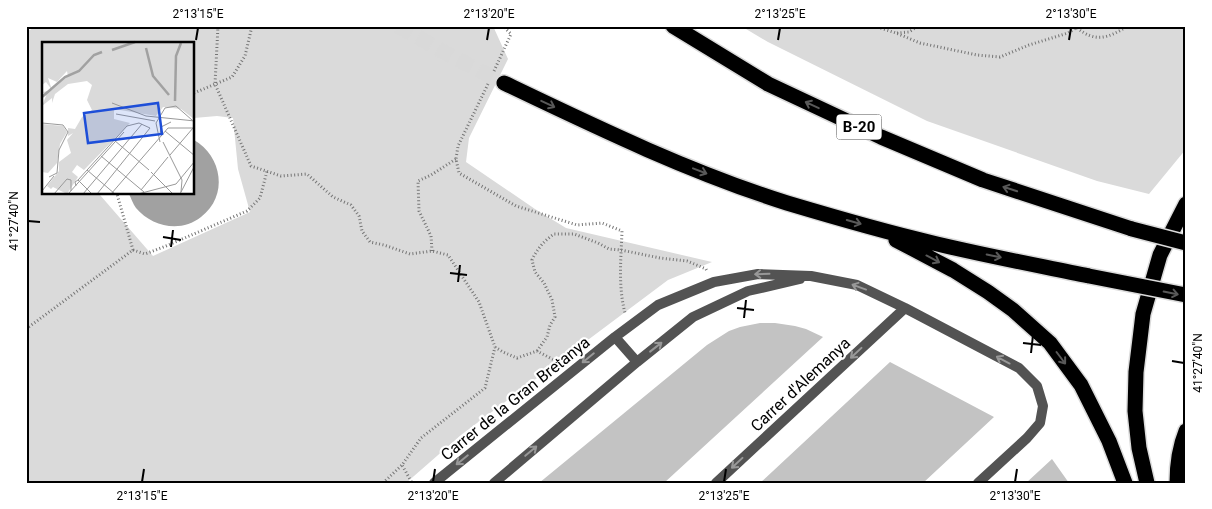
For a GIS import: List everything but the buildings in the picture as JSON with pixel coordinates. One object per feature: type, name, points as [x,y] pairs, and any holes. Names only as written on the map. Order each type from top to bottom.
[{"type":"highway","name":"B-20","points":[[673,26],[768,84],[881,137],[983,180],[1132,229],[1186,243]]},
{"type":"highway","points":[[504,84],[597,128],[696,170],[785,202],[930,242],[1186,296]]},
{"type":"highway","points":[[1147,483],[1139,448],[1135,411],[1136,372],[1140,339],[1144,314],[1160,255],[1186,204]]},
{"type":"highway","points":[[875,228],[954,270],[988,292],[1013,310],[1050,343],[1082,385],[1109,441],[1125,483]]},
{"type":"highway","points":[[1177,483],[1180,446],[1186,431]]},
{"type":"street","name":"Carrer de la Gran Bretanya","points":[[434,483],[615,337],[658,305],[714,282],[758,274],[811,276],[857,285],[1019,368],[1037,386],[1043,406],[1040,423],[1027,438],[978,483]]},
{"type":"street","name":"Carrer de la Gran Bretanya","points":[[494,483],[693,317],[748,291],[811,276]]},
{"type":"street","name":"Carrer d'Alemanya","points":[[716,483],[905,308]]},
{"type":"street","name":"Carrer de la Gran Bretanya","points":[[615,337],[637,362]]},
{"type":"path","points":[[195,93],[232,77],[245,56],[252,26]]},
{"type":"path","points":[[503,26],[511,34],[458,146],[456,159],[459,173],[516,206],[577,225],[602,223],[622,231],[620,286],[622,303],[629,327]]},
{"type":"path","points":[[874,26],[920,43],[977,55],[1000,57],[1029,45],[1068,34],[1078,27],[1086,35],[1099,38],[1115,34],[1128,26]]},
{"type":"path","points":[[896,33],[909,32],[918,26]]},
{"type":"path","points":[[219,28],[216,84],[250,166],[281,176],[307,174],[333,197],[352,205],[359,216],[362,231],[370,242],[410,254],[432,251],[448,255],[479,302],[495,347],[485,388],[421,438],[402,465],[383,483]]},
{"type":"path","points":[[432,251],[431,236],[419,211],[418,181],[456,159]]},
{"type":"path","points":[[133,250],[145,254],[152,252],[247,211],[260,198],[267,171]]},
{"type":"path","points":[[116,195],[133,250]]},
{"type":"path","points":[[495,347],[517,358],[538,351],[547,337],[550,324],[555,317],[552,300],[544,283],[535,272],[532,260],[545,241],[554,234],[574,234],[592,240],[609,249],[687,261],[706,269],[714,282]]},
{"type":"path","points":[[26,328],[133,250]]},
{"type":"path","points":[[538,351],[554,360],[584,362]]},
{"type":"path","points":[[402,465],[412,483]]},
{"type":"shaded area","points":[[37,26],[493,26],[508,59],[469,138],[466,162],[566,228],[712,262],[668,280],[461,435],[406,483],[26,483],[26,32]]},
{"type":"shaded area","points":[[741,26],[1186,26],[1186,149],[1149,194],[1097,181],[927,121],[768,42]]},
{"type":"shaded area","points":[[195,141],[211,156],[216,166],[218,177],[216,198],[210,208],[193,222],[185,225],[167,226],[150,220],[133,203],[129,195],[195,195]]},
{"type":"tunnel","points":[[398,26],[504,83]]}]
